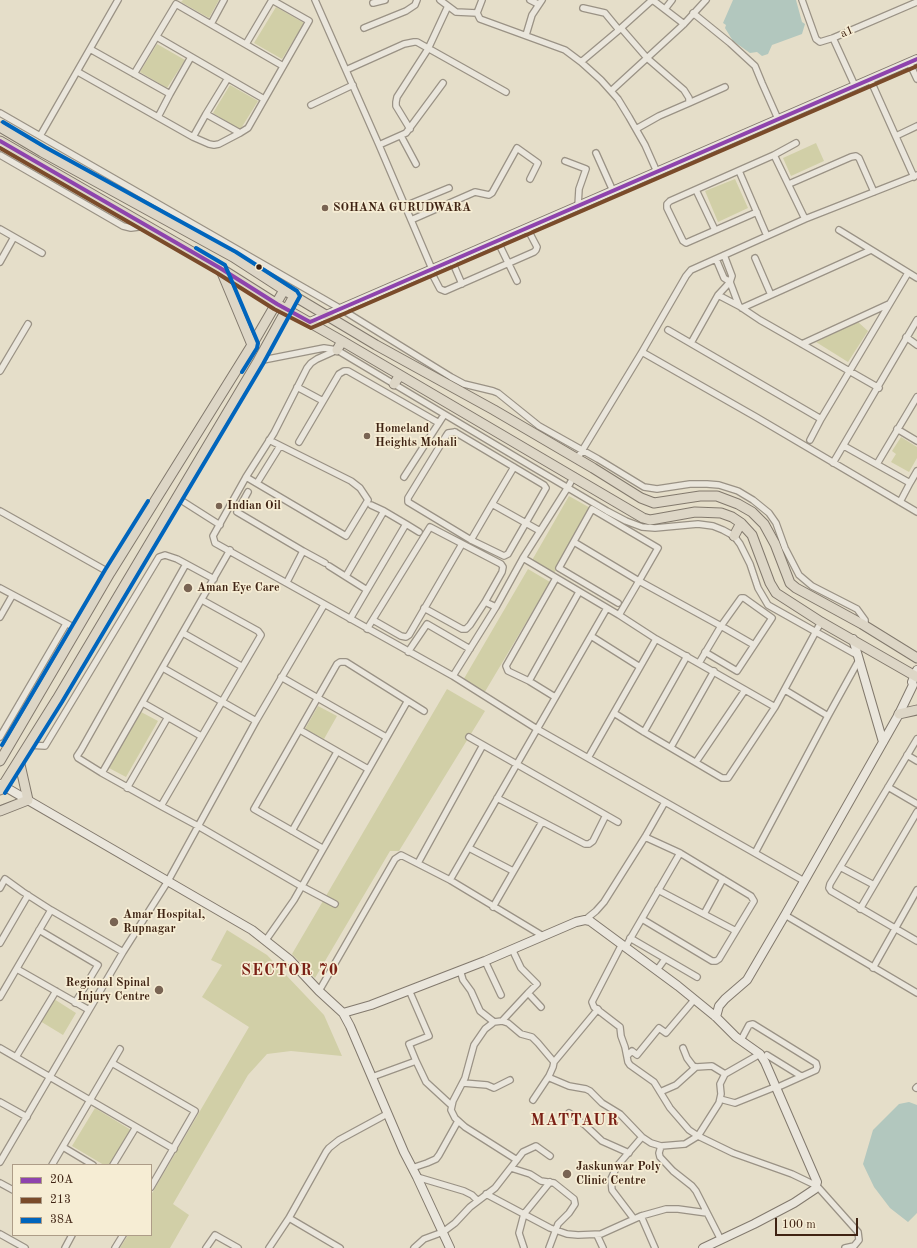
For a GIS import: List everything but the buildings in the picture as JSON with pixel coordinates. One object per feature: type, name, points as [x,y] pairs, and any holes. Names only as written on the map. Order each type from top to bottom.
[{"type":"main road","points":[[0,128],[233,257],[284,290],[376,345],[494,410],[576,459],[594,468],[641,498],[654,503],[700,496],[717,496],[738,504],[752,512],[764,524],[790,583],[796,588],[865,626],[917,658]]},
{"type":"main road","points":[[0,141],[220,268],[277,304],[574,476],[643,518],[650,520],[695,512],[721,513],[732,517],[741,523],[752,535],[770,583],[776,593],[821,622],[853,639],[916,678]]},
{"type":"main road","points":[[220,268],[252,344]]},
{"type":"main road","points":[[0,761],[110,573],[277,304],[284,290]]},
{"type":"main road","points":[[1,787],[28,746],[258,361],[294,296]]},
{"type":"main road","points":[[337,350],[342,341]]},
{"type":"main road","points":[[394,384],[400,375]]},
{"type":"main road","points":[[654,503],[656,519]]},
{"type":"main road","points":[[734,536],[741,523]]},
{"type":"main road","points":[[826,604],[830,595]]},
{"type":"main road","points":[[899,714],[917,710]]},
{"type":"main road","points":[[0,811],[28,800],[19,760]]},
{"type":"street","points":[[40,136],[118,0]]},
{"type":"street","points":[[211,24],[224,0]]},
{"type":"street","points":[[78,72],[193,137],[214,145],[248,128],[309,21],[272,0],[246,44]]},
{"type":"street","points":[[315,0],[379,145],[431,269],[442,291],[445,292],[536,250],[537,247],[527,228]]},
{"type":"street","points":[[373,3],[385,0]]},
{"type":"street","points":[[364,28],[406,11],[418,0]]},
{"type":"street","points":[[440,0],[456,12],[477,13]]},
{"type":"street","points":[[482,0],[477,13],[480,19],[565,50],[601,80],[618,99],[645,145],[657,172]]},
{"type":"street","points":[[526,36],[530,20],[540,2],[530,0]]},
{"type":"street","points":[[665,9],[672,0]]},
{"type":"street","points":[[611,90],[684,24],[706,0]]},
{"type":"street","name":"a1","points":[[802,0],[818,41],[824,42],[917,2]]},
{"type":"street","points":[[581,62],[651,1],[665,9],[684,24]]},
{"type":"street","points":[[134,74],[177,2],[211,24],[283,66]]},
{"type":"street","points":[[410,129],[396,106],[397,97],[428,49],[448,6]]},
{"type":"street","points":[[583,8],[605,14],[648,58],[666,72],[684,90],[689,98],[689,103]]},
{"type":"street","points":[[693,13],[730,43],[755,66],[778,119]]},
{"type":"street","points":[[156,37],[264,99]]},
{"type":"street","points":[[833,38],[855,86]]},
{"type":"street","points":[[346,70],[410,42],[417,42],[506,92]]},
{"type":"street","points":[[90,49],[170,94]]},
{"type":"street","points":[[158,116],[192,57]]},
{"type":"street","points":[[310,322],[431,269],[498,242],[913,60],[917,79]]},
{"type":"street","points":[[193,137],[228,78]]},
{"type":"street","points":[[576,459],[691,270],[805,220],[916,176],[870,79]]},
{"type":"street","points":[[379,145],[406,133],[443,83]]},
{"type":"street","points":[[311,105],[353,85]]},
{"type":"street","points":[[636,129],[659,116],[725,87]]},
{"type":"street","points":[[0,113],[341,309],[457,381],[473,387],[493,390],[534,423],[635,483],[651,489],[701,484],[719,485],[738,491],[753,500],[769,513],[776,524],[787,553],[799,575],[812,586],[857,609],[865,620],[865,626]]},
{"type":"street","points":[[206,114],[240,133]]},
{"type":"street","points":[[896,136],[917,126]]},
{"type":"street","points":[[401,136],[416,164]]},
{"type":"street","points":[[757,212],[686,243],[683,242],[667,208],[667,204],[670,201],[774,155],[796,143]]},
{"type":"street","points":[[411,220],[470,194],[478,192],[489,195],[492,193],[517,148],[538,163],[530,179]]},
{"type":"street","points":[[596,153],[613,191]]},
{"type":"street","points":[[0,155],[123,226],[131,228],[146,226]]},
{"type":"street","points":[[774,155],[805,220]]},
{"type":"street","points":[[789,184],[856,156],[859,158],[874,192]]},
{"type":"street","points":[[565,161],[586,169],[579,189],[578,206]]},
{"type":"street","points":[[739,170],[767,236]]},
{"type":"street","points":[[405,206],[450,188]]},
{"type":"street","points":[[696,190],[715,230]]},
{"type":"street","points":[[0,229],[42,253]]},
{"type":"street","points":[[838,230],[917,278]]},
{"type":"street","points":[[0,262],[14,237]]},
{"type":"street","points":[[498,242],[517,281]]},
{"type":"street","points":[[741,307],[871,250]]},
{"type":"street","points":[[691,343],[718,295],[730,282],[732,276],[724,255]]},
{"type":"street","points":[[755,258],[771,295]]},
{"type":"street","points":[[716,259],[724,278],[730,282],[741,307]]},
{"type":"street","points":[[452,261],[462,284]]},
{"type":"street","points":[[810,440],[908,273]]},
{"type":"street","points":[[718,295],[879,388]]},
{"type":"street","points":[[802,344],[889,304]]},
{"type":"street","points":[[833,463],[879,388],[906,337],[917,320]]},
{"type":"street","points":[[1,367],[28,324]]},
{"type":"street","points":[[668,330],[821,419]]},
{"type":"street","points":[[906,337],[917,345]]},
{"type":"street","points":[[258,361],[324,348],[337,350],[444,415],[626,521],[642,527],[655,528],[698,524],[713,526],[724,530],[734,536],[740,544],[750,564],[758,588],[768,605],[858,657]]},
{"type":"street","points":[[337,350],[311,363],[307,368],[269,440],[246,477],[213,536],[215,543],[230,550],[324,605],[453,676],[537,729],[804,881]]},
{"type":"street","points":[[642,352],[917,512]]},
{"type":"street","points":[[299,442],[340,374],[344,371],[348,371],[439,423]]},
{"type":"street","points":[[297,388],[323,401]]},
{"type":"street","points":[[877,464],[917,398]]},
{"type":"street","points":[[431,419],[436,410]]},
{"type":"street","points":[[404,477],[444,415]]},
{"type":"street","points":[[897,429],[917,441]]},
{"type":"street","points":[[452,432],[455,432],[544,485],[546,488],[526,522],[508,554],[504,556],[471,540],[408,502],[408,498],[446,436],[452,432]]},
{"type":"street","points":[[246,477],[346,536],[368,500],[360,488],[351,481],[269,440]]},
{"type":"street","points":[[255,482],[278,445]]},
{"type":"street","points":[[844,446],[910,483]]},
{"type":"street","points":[[471,540],[514,467]]},
{"type":"street","points":[[900,502],[917,471]]},
{"type":"street","points":[[453,676],[574,476]]},
{"type":"street","points":[[248,492],[237,512],[346,576],[367,590]]},
{"type":"street","points":[[176,498],[220,525]]},
{"type":"street","points":[[370,504],[419,532]]},
{"type":"street","points":[[492,504],[540,531]]},
{"type":"street","points":[[618,603],[559,568],[592,509],[658,548],[619,615]]},
{"type":"street","points":[[0,511],[110,573]]},
{"type":"street","points":[[346,576],[384,511]]},
{"type":"street","points":[[350,619],[406,524]]},
{"type":"street","points":[[368,629],[430,527],[501,564],[503,567],[502,572],[485,602],[466,629],[424,608]]},
{"type":"street","points":[[574,542],[639,582],[754,645]]},
{"type":"street","points":[[373,620],[401,636],[406,637],[462,544]]},
{"type":"street","points":[[102,773],[230,550]]},
{"type":"street","points":[[287,582],[304,551]]},
{"type":"street","points":[[28,746],[45,746],[159,558],[165,555],[214,579]]},
{"type":"street","points":[[523,558],[619,615],[656,639],[775,707]]},
{"type":"street","points":[[186,564],[78,756],[80,760],[127,788],[198,826],[300,886],[335,904]]},
{"type":"street","points":[[555,697],[529,681],[508,671],[506,666],[556,578]]},
{"type":"street","points":[[0,588],[12,596],[77,629]]},
{"type":"street","points":[[529,681],[579,592]]},
{"type":"street","points":[[0,617],[12,596]]},
{"type":"street","points":[[698,663],[721,626],[739,600],[744,598],[772,618],[738,671],[705,652]]},
{"type":"street","points":[[161,806],[241,666],[260,636],[260,632],[202,600]]},
{"type":"street","points":[[485,602],[496,607]]},
{"type":"street","points":[[0,1162],[123,952],[168,881],[256,721],[324,605]]},
{"type":"street","points":[[450,880],[607,608]]},
{"type":"street","points":[[614,713],[722,778],[728,778],[775,707],[821,622]]},
{"type":"street","points":[[0,737],[66,624]]},
{"type":"street","points":[[408,652],[427,624],[470,649]]},
{"type":"street","points":[[183,633],[241,666]]},
{"type":"street","points":[[591,636],[640,667]]},
{"type":"street","points":[[588,758],[656,639]]},
{"type":"street","points":[[853,639],[883,742]]},
{"type":"street","points":[[644,732],[687,656]]},
{"type":"street","points":[[755,853],[858,657]]},
{"type":"street","points":[[322,848],[254,809],[337,664],[343,661],[407,702],[424,711]]},
{"type":"street","points":[[163,668],[256,721]]},
{"type":"street","points":[[671,747],[714,671]]},
{"type":"street","points":[[281,677],[386,737]]},
{"type":"street","points":[[716,1017],[718,1006],[725,998],[747,980],[899,714],[916,678]]},
{"type":"street","points":[[696,762],[745,690]]},
{"type":"street","points":[[785,690],[828,716]]},
{"type":"street","points":[[266,940],[294,900],[300,886],[407,702]]},
{"type":"street","points":[[143,703],[201,736]]},
{"type":"street","points":[[127,788],[168,717]]},
{"type":"street","points":[[300,730],[368,769]]},
{"type":"street","points":[[469,737],[618,822]]},
{"type":"street","points":[[917,739],[840,867],[829,888],[831,891],[917,941]]},
{"type":"street","points":[[418,863],[483,745]]},
{"type":"street","points":[[292,831],[337,752]]},
{"type":"street","points":[[907,755],[917,761]]},
{"type":"street","points":[[1,787],[28,800],[252,930],[266,940],[299,969],[319,991],[343,1013],[350,1026],[387,1114],[450,1248]]},
{"type":"street","points":[[888,787],[917,804]]},
{"type":"street","points":[[497,798],[585,844],[589,844],[593,841],[606,815]]},
{"type":"street","points":[[343,1013],[371,1005],[485,961],[576,922],[585,920],[604,902],[665,802]]},
{"type":"street","points":[[860,908],[917,812]]},
{"type":"street","points":[[493,906],[542,822]]},
{"type":"street","points":[[642,919],[712,960],[719,959],[754,901],[751,896],[680,853],[645,837]]},
{"type":"street","points":[[469,848],[513,871]]},
{"type":"street","points":[[680,853],[642,919],[624,945],[594,998],[592,1005],[620,1027],[620,1036],[630,1065],[654,1082],[673,1111],[689,1130],[698,1136],[733,1152],[792,1174],[817,1186],[858,1232],[859,1240],[854,1246],[845,1248]]},
{"type":"street","points":[[319,991],[395,858],[401,855],[450,880],[543,936]]},
{"type":"street","points":[[840,867],[874,885]]},
{"type":"street","points":[[0,888],[6,879],[51,910],[123,952]]},
{"type":"street","points":[[704,914],[723,879]]},
{"type":"street","points":[[658,890],[736,931]]},
{"type":"street","points":[[873,968],[917,890]]},
{"type":"street","points":[[0,943],[28,895]]},
{"type":"street","points":[[0,997],[51,910]]},
{"type":"street","points":[[785,915],[917,993]]},
{"type":"street","points":[[585,920],[590,921],[657,970],[716,1017],[741,1040],[802,1076]]},
{"type":"street","points":[[39,930],[98,964],[76,1002]]},
{"type":"street","points":[[630,938],[697,977]]},
{"type":"street","points":[[502,1021],[537,984],[521,968],[512,949]]},
{"type":"street","points":[[657,970],[665,958]]},
{"type":"street","points":[[485,961],[501,995]]},
{"type":"street","points":[[17,968],[89,1010]]},
{"type":"street","points":[[460,970],[463,980],[471,991],[480,1011],[494,1022]]},
{"type":"street","points":[[409,990],[429,1036],[409,1044],[426,1082],[451,1105]]},
{"type":"street","points":[[16,1057],[56,991]]},
{"type":"street","points":[[528,993],[541,1007]]},
{"type":"street","points":[[627,1056],[632,1052],[637,1055],[659,1028],[666,1033],[694,1000]]},
{"type":"street","points":[[533,1100],[549,1076],[554,1062],[598,1009]]},
{"type":"street","points":[[517,1160],[458,1122],[452,1113],[451,1105],[463,1083],[474,1045],[485,1029],[494,1022],[502,1021],[512,1025],[521,1034],[532,1037],[554,1062]]},
{"type":"street","points":[[720,1099],[735,1103],[775,1088],[816,1070],[816,1063],[753,1024],[749,1025],[741,1040]]},
{"type":"street","points":[[0,1048],[174,1148]]},
{"type":"street","points":[[683,1048],[692,1066],[712,1066],[725,1074]]},
{"type":"street","points":[[53,1164],[120,1049]]},
{"type":"street","points":[[549,1076],[565,1084],[590,1091],[599,1100],[624,1117],[642,1138],[651,1143],[661,1146],[685,1144],[698,1136],[716,1108],[722,1091],[720,1084],[725,1074],[764,1054]]},
{"type":"street","points":[[703,1248],[794,1203],[812,1192],[817,1186],[817,1182],[775,1088],[765,1062],[764,1054]]},
{"type":"street","points":[[372,1077],[416,1061]]},
{"type":"street","points":[[112,1062],[195,1111],[152,1185]]},
{"type":"street","points":[[660,1092],[676,1085],[696,1067]]},
{"type":"street","points":[[463,1083],[487,1085],[494,1088],[510,1080]]},
{"type":"street","points":[[0,1102],[27,1117]]},
{"type":"street","points":[[569,1113],[585,1125],[602,1141],[629,1153]]},
{"type":"street","points":[[269,1248],[289,1218],[329,1148],[339,1140],[387,1114]]},
{"type":"street","points":[[412,1168],[427,1164],[439,1155],[458,1122]]},
{"type":"street","points":[[114,1164],[136,1127]]},
{"type":"street","points":[[634,1219],[615,1194],[611,1187],[611,1179],[615,1170],[642,1138]]},
{"type":"street","points":[[414,1248],[424,1239],[443,1232],[455,1223],[477,1200],[495,1188],[524,1152],[536,1146],[550,1156]]},
{"type":"street","points":[[661,1146],[659,1154],[660,1157],[673,1171],[692,1186],[699,1196],[721,1240]]},
{"type":"street","points":[[63,1147],[91,1164]]},
{"type":"street","points":[[511,1168],[530,1174],[541,1180],[554,1183],[572,1196],[575,1202],[573,1208],[560,1221],[549,1248]]},
{"type":"street","points":[[417,1178],[464,1191],[472,1195],[477,1200]]},
{"type":"street","points":[[524,1248],[519,1233],[524,1214],[550,1182]]},
{"type":"street","points":[[0,1183],[12,1189]]},
{"type":"street","points":[[486,1194],[556,1230],[578,1236],[597,1235],[641,1216],[660,1210],[672,1208],[707,1212]]},
{"type":"street","points":[[641,1216],[655,1248]]},
{"type":"street","points":[[289,1218],[337,1247]]},
{"type":"street","points":[[0,1234],[24,1248]]},
{"type":"street","points":[[206,1248],[213,1235],[216,1235],[238,1248]]},
{"type":"street","points":[[597,1235],[603,1248]]},
{"type":"street","points":[[65,1248],[71,1236]]},
{"type":"street","points":[[116,1248],[122,1236]]},
{"type":"shaded area","points":[[183,0],[219,0],[209,18],[181,2]]},
{"type":"shaded area","points":[[733,0],[796,0],[802,22],[805,24],[802,34],[772,45],[768,54],[762,56],[757,52],[750,53],[733,41],[725,28],[726,25],[723,23]]},
{"type":"shaded area","points":[[276,7],[304,23],[282,59],[254,43]]},
{"type":"shaded area","points":[[157,44],[185,60],[167,88],[140,72]]},
{"type":"shaded area","points":[[230,85],[258,101],[240,130],[213,113]]},
{"type":"shaded area","points":[[816,143],[824,161],[791,176],[783,158]]},
{"type":"shaded area","points":[[735,179],[748,208],[718,222],[705,191]]},
{"type":"shaded area","points":[[858,322],[868,331],[848,362],[816,342]]},
{"type":"shaded area","points":[[901,437],[917,447],[917,458],[909,472],[891,462],[896,454],[892,451]]},
{"type":"shaded area","points":[[569,496],[592,509],[553,575],[531,562]]},
{"type":"shaded area","points":[[528,569],[550,582],[483,695],[462,682]]},
{"type":"shaded area","points":[[447,689],[485,711],[399,851],[390,851],[315,978],[292,954]]},
{"type":"shaded area","points":[[318,706],[337,716],[324,739],[305,729]]},
{"type":"shaded area","points":[[141,712],[158,721],[126,777],[109,768]]},
{"type":"shaded area","points":[[227,930],[267,955],[324,1015],[342,1056],[291,1051],[267,1054],[248,1075],[173,1204],[189,1215],[170,1248],[120,1248],[127,1236],[152,1236],[152,1193],[249,1027],[202,997],[222,965],[211,960]]},
{"type":"shaded area","points":[[54,999],[76,1013],[63,1035],[40,1021]]},
{"type":"shaded area","points":[[909,1102],[917,1105],[917,1213],[908,1222],[890,1208],[874,1187],[863,1164],[873,1130],[899,1104]]},
{"type":"shaded area","points":[[95,1108],[131,1130],[111,1164],[102,1164],[72,1146]]},
{"type":"transit line","name":"20A","points":[[0,141],[220,268],[277,304],[310,322],[917,59]]},
{"type":"transit line","name":"213","points":[[0,148],[217,273],[274,309],[311,328],[917,66]]},
{"type":"transit line","name":"38A","points":[[3,122],[45,147],[236,252],[297,291],[300,296],[263,364],[62,702],[5,793]]},
{"type":"transit line","name":"38A","points":[[196,248],[225,265],[258,343],[257,348],[242,372]]},
{"type":"transit line","name":"38A","points":[[2,745],[105,570],[148,501]]},
{"type":"place","name":"SOHANA GURUDWARA","points":[[325,208]]},
{"type":"place","name":"Homeland Heights Mohali","points":[[367,436]]},
{"type":"place","name":"Indian Oil","points":[[219,506]]},
{"type":"place","name":"Aman Eye Care","points":[[188,588]]},
{"type":"place","name":"Amar Hospital, Rupnagar","points":[[114,922]]},
{"type":"place","name":"Regional Spinal Injury Centre","points":[[159,990]]},
{"type":"place","name":"Jaskunwar Poly Clinic Centre","points":[[567,1174]]},
{"type":"district","name":"SECTOR 70","points":[[290,971]]},
{"type":"district","name":"MATTAUR","points":[[575,1121]]}]
